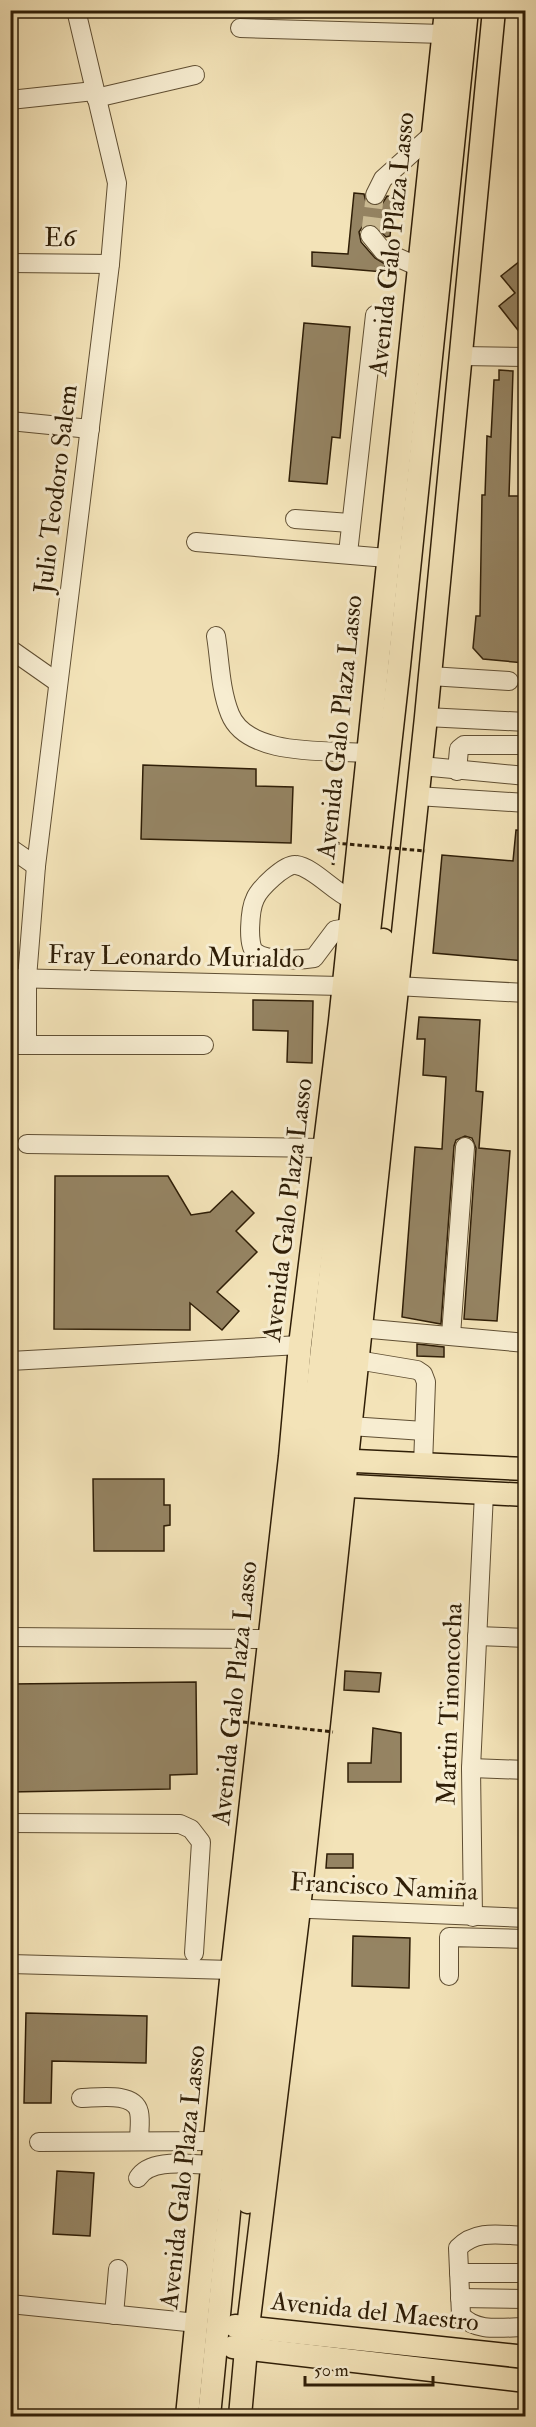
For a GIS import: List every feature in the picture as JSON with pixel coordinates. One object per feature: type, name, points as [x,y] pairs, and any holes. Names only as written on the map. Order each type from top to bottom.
[{"type":"main road","name":"Avenida Galo Plaza Lasso","points":[[319,1459],[300,1345],[340,1021],[347,928],[446,10]]},
{"type":"main road","name":"Avenida Galo Plaza Lasso","points":[[209,2416],[228,2335],[269,1907],[319,1459],[348,1105],[399,666],[467,10]]},
{"type":"main road","name":"Avenida Galo Plaza Lasso","points":[[227,2416],[228,2335],[269,1907],[316,1484],[426,564],[446,337],[481,10]]},
{"type":"main road","name":"Avenida Galo Plaza Lasso","points":[[319,1459],[350,1426],[426,717],[494,10]]},
{"type":"main road","points":[[319,1459],[525,1469]]},
{"type":"main road","name":"Avenida Galo Plaza Lasso","points":[[240,2416],[228,2335],[213,2165],[215,2140],[232,1970],[269,1907],[269,1639],[316,1484]]},
{"type":"main road","points":[[316,1484],[525,1495]]},
{"type":"main road","name":"Avenida Galo Plaza Lasso","points":[[187,2416],[228,2335]]},
{"type":"main road","name":"Avenida del Maestro","points":[[228,2335],[525,2357]]},
{"type":"main road","name":"Avenida del Maestro","points":[[228,2335],[525,2381]]},
{"type":"street","name":"Julio Teodoro Salem","points":[[19,1045],[19,978],[36,866],[90,429],[110,264],[117,183],[76,10]]},
{"type":"street","points":[[240,28],[443,34]]},
{"type":"street","points":[[10,100],[95,95],[195,75]]},
{"type":"street","points":[[375,195],[383,179],[433,134]]},
{"type":"street","points":[[370,235],[383,251],[419,267]]},
{"type":"street","name":"E6","points":[[10,262],[110,264]]},
{"type":"street","points":[[348,553],[375,315]]},
{"type":"street","points":[[461,356],[525,357]]},
{"type":"street","points":[[10,421],[90,429]]},
{"type":"street","points":[[295,519],[351,523]]},
{"type":"street","points":[[196,542],[387,558]]},
{"type":"street","points":[[216,636],[227,705],[231,716],[248,736],[271,745],[366,753]]},
{"type":"street","points":[[10,649],[57,682]]},
{"type":"street","points":[[430,676],[509,681]]},
{"type":"street","points":[[426,717],[525,722]]},
{"type":"street","points":[[458,771],[459,749],[464,745],[518,746]]},
{"type":"street","points":[[421,766],[525,776]]},
{"type":"street","points":[[417,796],[525,803]]},
{"type":"street","points":[[10,848],[36,866]]},
{"type":"street","points":[[347,928],[335,930],[314,958],[262,957],[254,952],[249,943],[255,899],[282,868],[289,865],[303,867],[338,894],[351,899]]},
{"type":"street","name":"Fray Leonardo Murialdo","points":[[19,978],[341,986]]},
{"type":"street","points":[[396,986],[525,993]]},
{"type":"street","points":[[19,1045],[204,1045]]},
{"type":"street","points":[[27,1144],[324,1148]]},
{"type":"street","points":[[451,1335],[465,1147]]},
{"type":"street","points":[[360,1328],[525,1343]]},
{"type":"street","points":[[10,1361],[300,1345]]},
{"type":"street","points":[[357,1360],[417,1370],[423,1374],[426,1382],[423,1465]]},
{"type":"street","points":[[350,1426],[424,1431]]},
{"type":"street","name":"Martin Tinoncocha","points":[[473,1917],[471,1768],[484,1493]]},
{"type":"street","points":[[477,1636],[525,1638]]},
{"type":"street","points":[[10,1637],[269,1639]]},
{"type":"street","points":[[471,1768],[525,1770]]},
{"type":"street","points":[[10,1823],[180,1824],[191,1828],[201,1842],[194,1953]]},
{"type":"street","name":"Francisco Namiña","points":[[269,1907],[525,1918]]},
{"type":"street","points":[[449,1976],[449,1937],[525,1939]]},
{"type":"street","points":[[10,1964],[232,1970]]},
{"type":"street","points":[[81,2098],[125,2098],[132,2102],[139,2112],[139,2141]]},
{"type":"street","points":[[39,2142],[215,2140]]},
{"type":"street","points":[[138,2178],[149,2169],[159,2165],[213,2165]]},
{"type":"street","points":[[525,2236],[477,2235],[465,2240],[458,2248],[461,2315],[474,2326],[525,2327]]},
{"type":"street","points":[[114,2315],[118,2268]]},
{"type":"street","points":[[459,2273],[525,2273]]},
{"type":"street","points":[[460,2298],[525,2299]]},
{"type":"street","points":[[10,2304],[114,2315],[228,2335]]},
{"type":"path","points":[[335,843],[425,851]]},
{"type":"path","points":[[243,1722],[333,1732]]},
{"type":"building","points":[[354,193],[364,194],[366,202],[375,206],[382,204],[387,196],[394,197],[390,236],[386,237],[373,224],[363,226],[359,232],[361,242],[375,258],[385,264],[384,272],[312,266],[312,252],[348,254]]},
{"type":"building","points":[[525,257],[525,339],[499,306],[515,293],[501,276]]},
{"type":"building","points":[[304,323],[350,327],[340,438],[332,437],[327,484],[289,481]]},
{"type":"building","points":[[499,370],[513,371],[509,496],[525,496],[525,663],[483,659],[473,648],[476,616],[480,616],[482,495],[485,495],[487,436],[491,437],[494,380],[499,380]]},
{"type":"building","points":[[143,765],[256,769],[256,786],[293,787],[291,843],[141,839]]},
{"type":"building","points":[[516,830],[525,831],[525,961],[433,953],[442,855],[513,861]]},
{"type":"building","points":[[253,1000],[313,1001],[312,1063],[287,1062],[288,1031],[253,1030]]},
{"type":"building","points":[[419,1017],[480,1020],[476,1091],[483,1092],[479,1148],[510,1151],[497,1321],[464,1319],[476,1148],[472,1138],[465,1136],[456,1140],[454,1146],[441,1324],[402,1317],[415,1147],[442,1149],[446,1077],[423,1075],[425,1039],[417,1039]]},
{"type":"building","points":[[55,1176],[168,1176],[191,1215],[210,1212],[232,1191],[254,1213],[236,1231],[257,1252],[217,1292],[239,1311],[222,1330],[190,1303],[190,1330],[54,1329]]},
{"type":"building","points":[[417,1344],[444,1347],[444,1357],[417,1356]]},
{"type":"building","points":[[93,1479],[164,1479],[164,1505],[170,1505],[170,1525],[164,1526],[164,1551],[94,1551]]},
{"type":"building","points":[[345,1671],[381,1673],[379,1692],[344,1690]]},
{"type":"building","points":[[196,1682],[197,1774],[170,1775],[170,1789],[10,1792],[10,1684]]},
{"type":"building","points":[[373,1728],[401,1733],[401,1782],[348,1782],[348,1763],[371,1763]]},
{"type":"building","points":[[327,1854],[353,1854],[353,1868],[326,1868]]},
{"type":"building","points":[[353,1936],[410,1938],[409,1988],[352,1986]]},
{"type":"building","points":[[26,2013],[147,2016],[146,2063],[52,2061],[51,2103],[24,2103]]},
{"type":"building","points":[[57,2171],[94,2173],[90,2236],[53,2234]]},
{"type":"tunnel","points":[[370,235],[375,195]]}]
